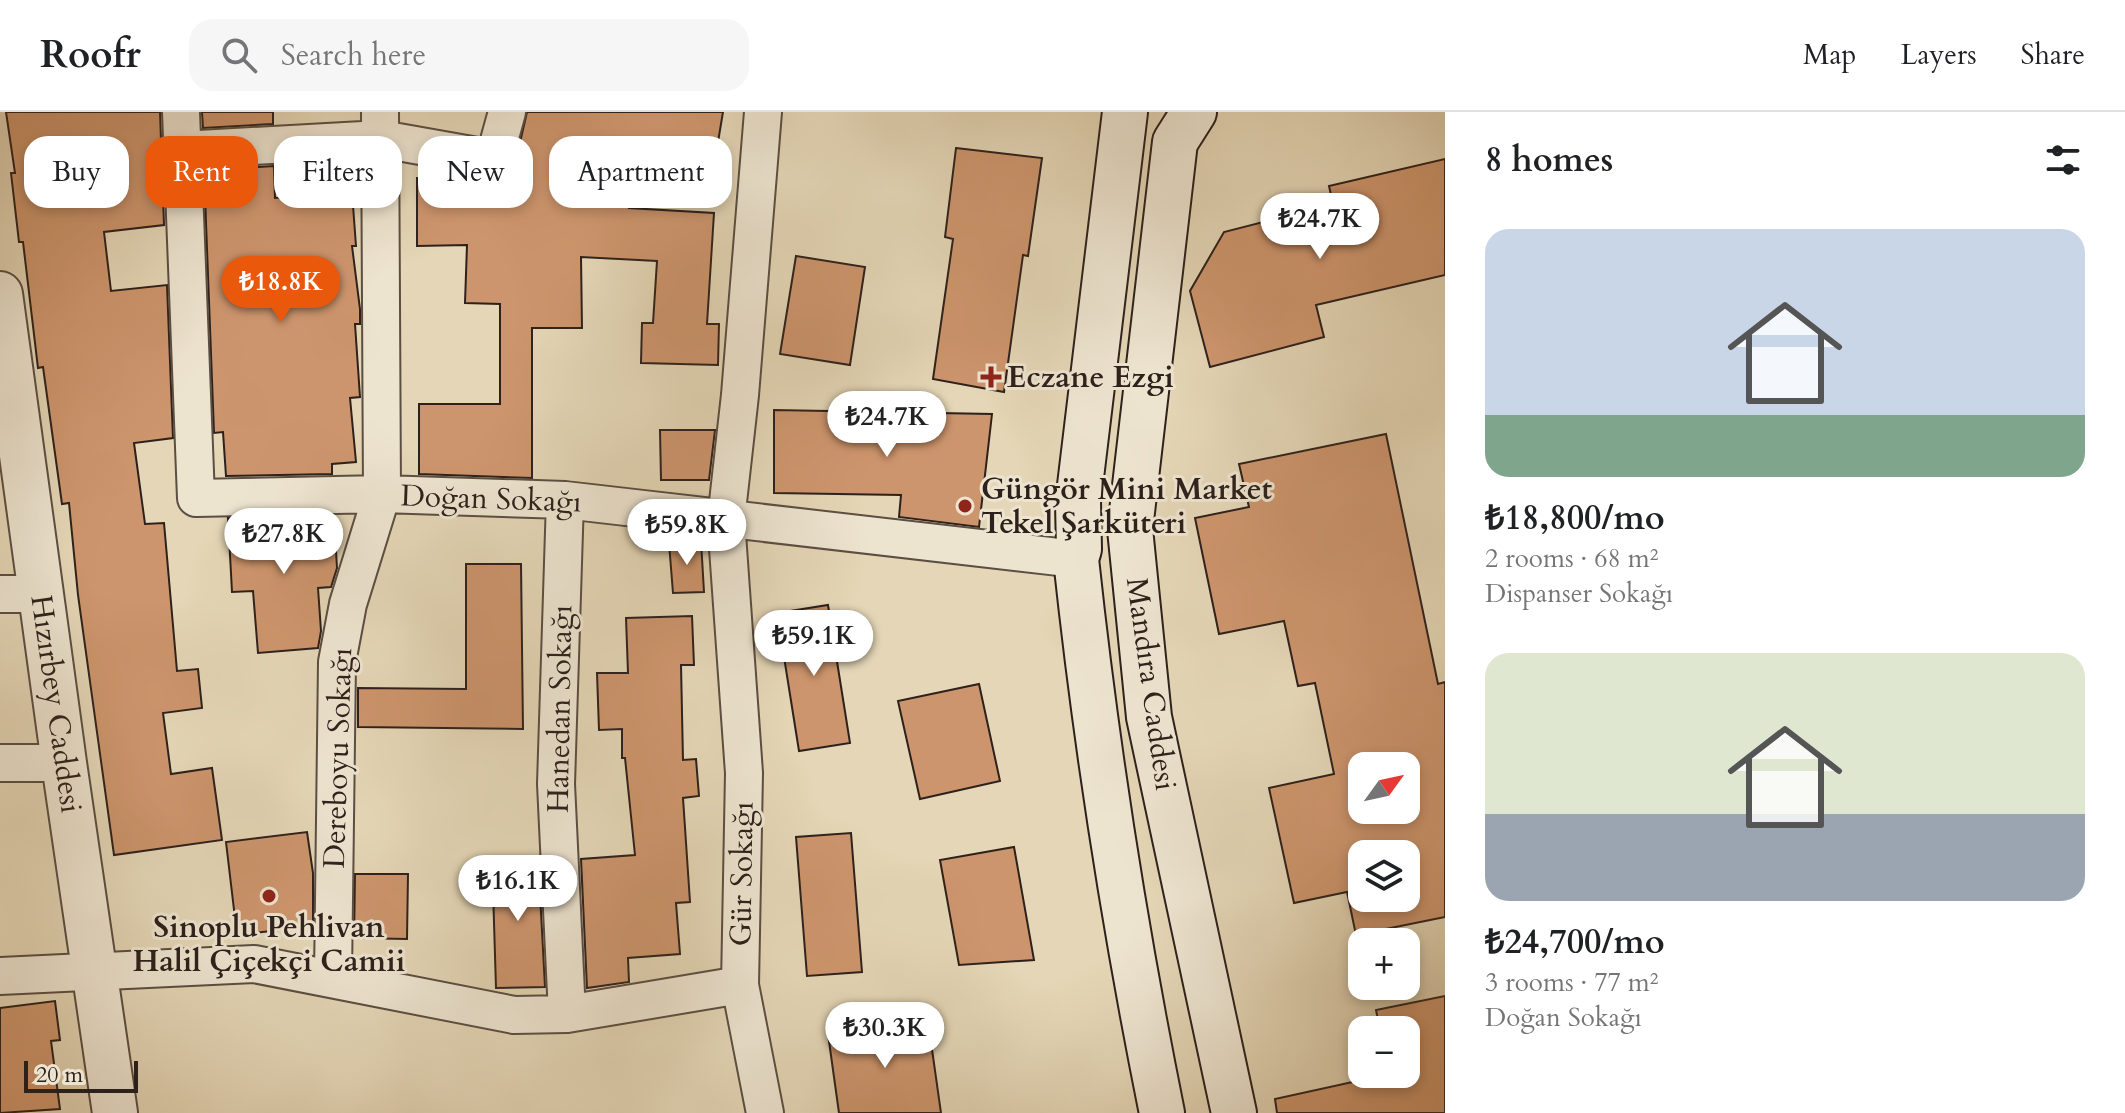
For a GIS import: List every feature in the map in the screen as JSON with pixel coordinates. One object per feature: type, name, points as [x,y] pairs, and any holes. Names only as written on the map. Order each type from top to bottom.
[{"type":"main road","name":"Mandıra Caddesi","points":[[1125,112],[1078,502],[1079,549],[1076,559],[1097,743],[1139,999],[1162,1113]]},
{"type":"main road","name":"Mandıra Caddesi","points":[[1194,112],[1175,142],[1130,529],[1149,717],[1234,1113]]},
{"type":"main road","name":"Hızırbey Caddesi","points":[[0,294],[20,594],[64,763],[115,1113]]},
{"type":"street","points":[[181,112],[181,136]]},
{"type":"street","points":[[258,140],[380,125],[494,159],[507,112]]},
{"type":"street","name":"Gür Sokağı","points":[[0,976],[254,964],[514,1015],[567,1014],[740,985],[744,773],[726,520],[740,395],[763,112]]},
{"type":"street","name":"Dereboyu Sokağı","points":[[333,978],[337,662],[348,604],[382,494],[380,125]]},
{"type":"street","name":"Doğan Sokağı","points":[[184,208],[196,498],[382,494],[565,500],[1076,559]]},
{"type":"street","name":"Hanedan Sokağı","points":[[565,500],[556,784],[567,1014]]},
{"type":"street","points":[[0,763],[64,763]]},
{"type":"street","points":[[740,985],[765,1113]]},
{"type":"building","points":[[6,112],[160,112],[161,136],[145,136],[145,208],[163,208],[164,225],[104,232],[111,291],[167,285],[173,438],[134,443],[145,524],[164,523],[177,671],[198,669],[202,708],[163,713],[171,774],[212,768],[222,840],[114,855],[78,595],[69,503],[62,504],[43,367],[38,368],[23,242],[19,242],[11,173],[15,173]]},
{"type":"building","points":[[202,112],[273,112],[273,124],[203,128]]},
{"type":"building","points":[[527,112],[723,112],[719,136],[549,136],[549,208],[629,208],[714,213],[707,324],[719,324],[718,365],[641,363],[642,323],[653,323],[657,261],[581,257],[582,328],[532,328],[532,478],[419,474],[419,404],[500,404],[500,304],[465,303],[467,245],[417,246],[417,178],[418,208],[533,208],[533,136],[521,136]]},
{"type":"building","points":[[956,148],[1042,158],[1028,256],[1023,255],[1004,392],[933,379],[953,239],[945,237]]},
{"type":"building","points":[[1445,159],[1445,275],[1316,305],[1324,337],[1210,367],[1190,291],[1224,232],[1333,204],[1329,186]]},
{"type":"building","points":[[274,166],[274,208],[353,208],[356,246],[352,246],[360,309],[360,324],[355,324],[360,397],[350,398],[356,462],[332,464],[332,474],[226,476],[223,432],[214,433],[205,208],[258,208],[258,167]]},
{"type":"building","points":[[796,256],[865,267],[850,365],[780,354]]},
{"type":"building","points":[[774,410],[992,414],[979,527],[899,517],[901,495],[774,493]]},
{"type":"building","points":[[660,430],[715,430],[709,480],[661,480]]},
{"type":"building","points":[[1386,434],[1438,684],[1445,682],[1445,917],[1391,928],[1355,928],[1351,912],[1420,912],[1420,840],[1348,840],[1348,897],[1347,892],[1294,903],[1269,788],[1334,774],[1315,683],[1298,686],[1284,621],[1219,634],[1195,518],[1249,507],[1239,464]]},
{"type":"building","points":[[334,516],[337,568],[331,587],[318,588],[321,631],[318,648],[258,653],[253,591],[232,592],[228,518]]},
{"type":"building","points":[[701,541],[704,592],[673,593],[669,543]]},
{"type":"building","points":[[466,564],[521,564],[523,729],[358,727],[358,688],[466,689]]},
{"type":"building","points":[[828,605],[850,743],[799,751],[777,613]]},
{"type":"building","points":[[692,616],[694,665],[681,665],[683,760],[696,759],[699,796],[683,798],[690,902],[676,903],[680,954],[628,958],[629,982],[587,988],[581,859],[635,855],[625,758],[622,758],[622,729],[599,730],[597,673],[628,673],[626,618]]},
{"type":"building","points":[[979,684],[1000,781],[920,799],[898,701]]},
{"type":"building","name":"Sinoplu Pehlivan Halil Çiçekçi Camii","points":[[307,832],[313,873],[313,926],[237,935],[226,842]]},
{"type":"building","points":[[851,833],[862,972],[807,976],[796,837]]},
{"type":"building","points":[[1014,847],[1034,960],[959,965],[940,860]]},
{"type":"building","points":[[538,856],[545,987],[496,988],[492,857]]},
{"type":"building","points":[[355,874],[408,874],[407,939],[354,938]]},
{"type":"building","points":[[1445,996],[1445,1113],[1277,1113],[1275,1099],[1348,1083],[1348,1088],[1420,1088],[1420,1016],[1377,1016],[1376,1010]]},
{"type":"building","points":[[55,1001],[60,1040],[51,1041],[60,1109],[0,1113],[0,1008]]},
{"type":"building","points":[[928,1021],[941,1113],[839,1113],[828,1034]]},
{"type":"place","name":"Eczane Ezgi","points":[[991,377]]},
{"type":"place","name":"Güngör Mini Market Tekel Şarküteri","points":[[965,506]]},
{"type":"place","name":"Sinoplu Pehlivan Halil Çiçekçi Camii","points":[[269,896]]}]
